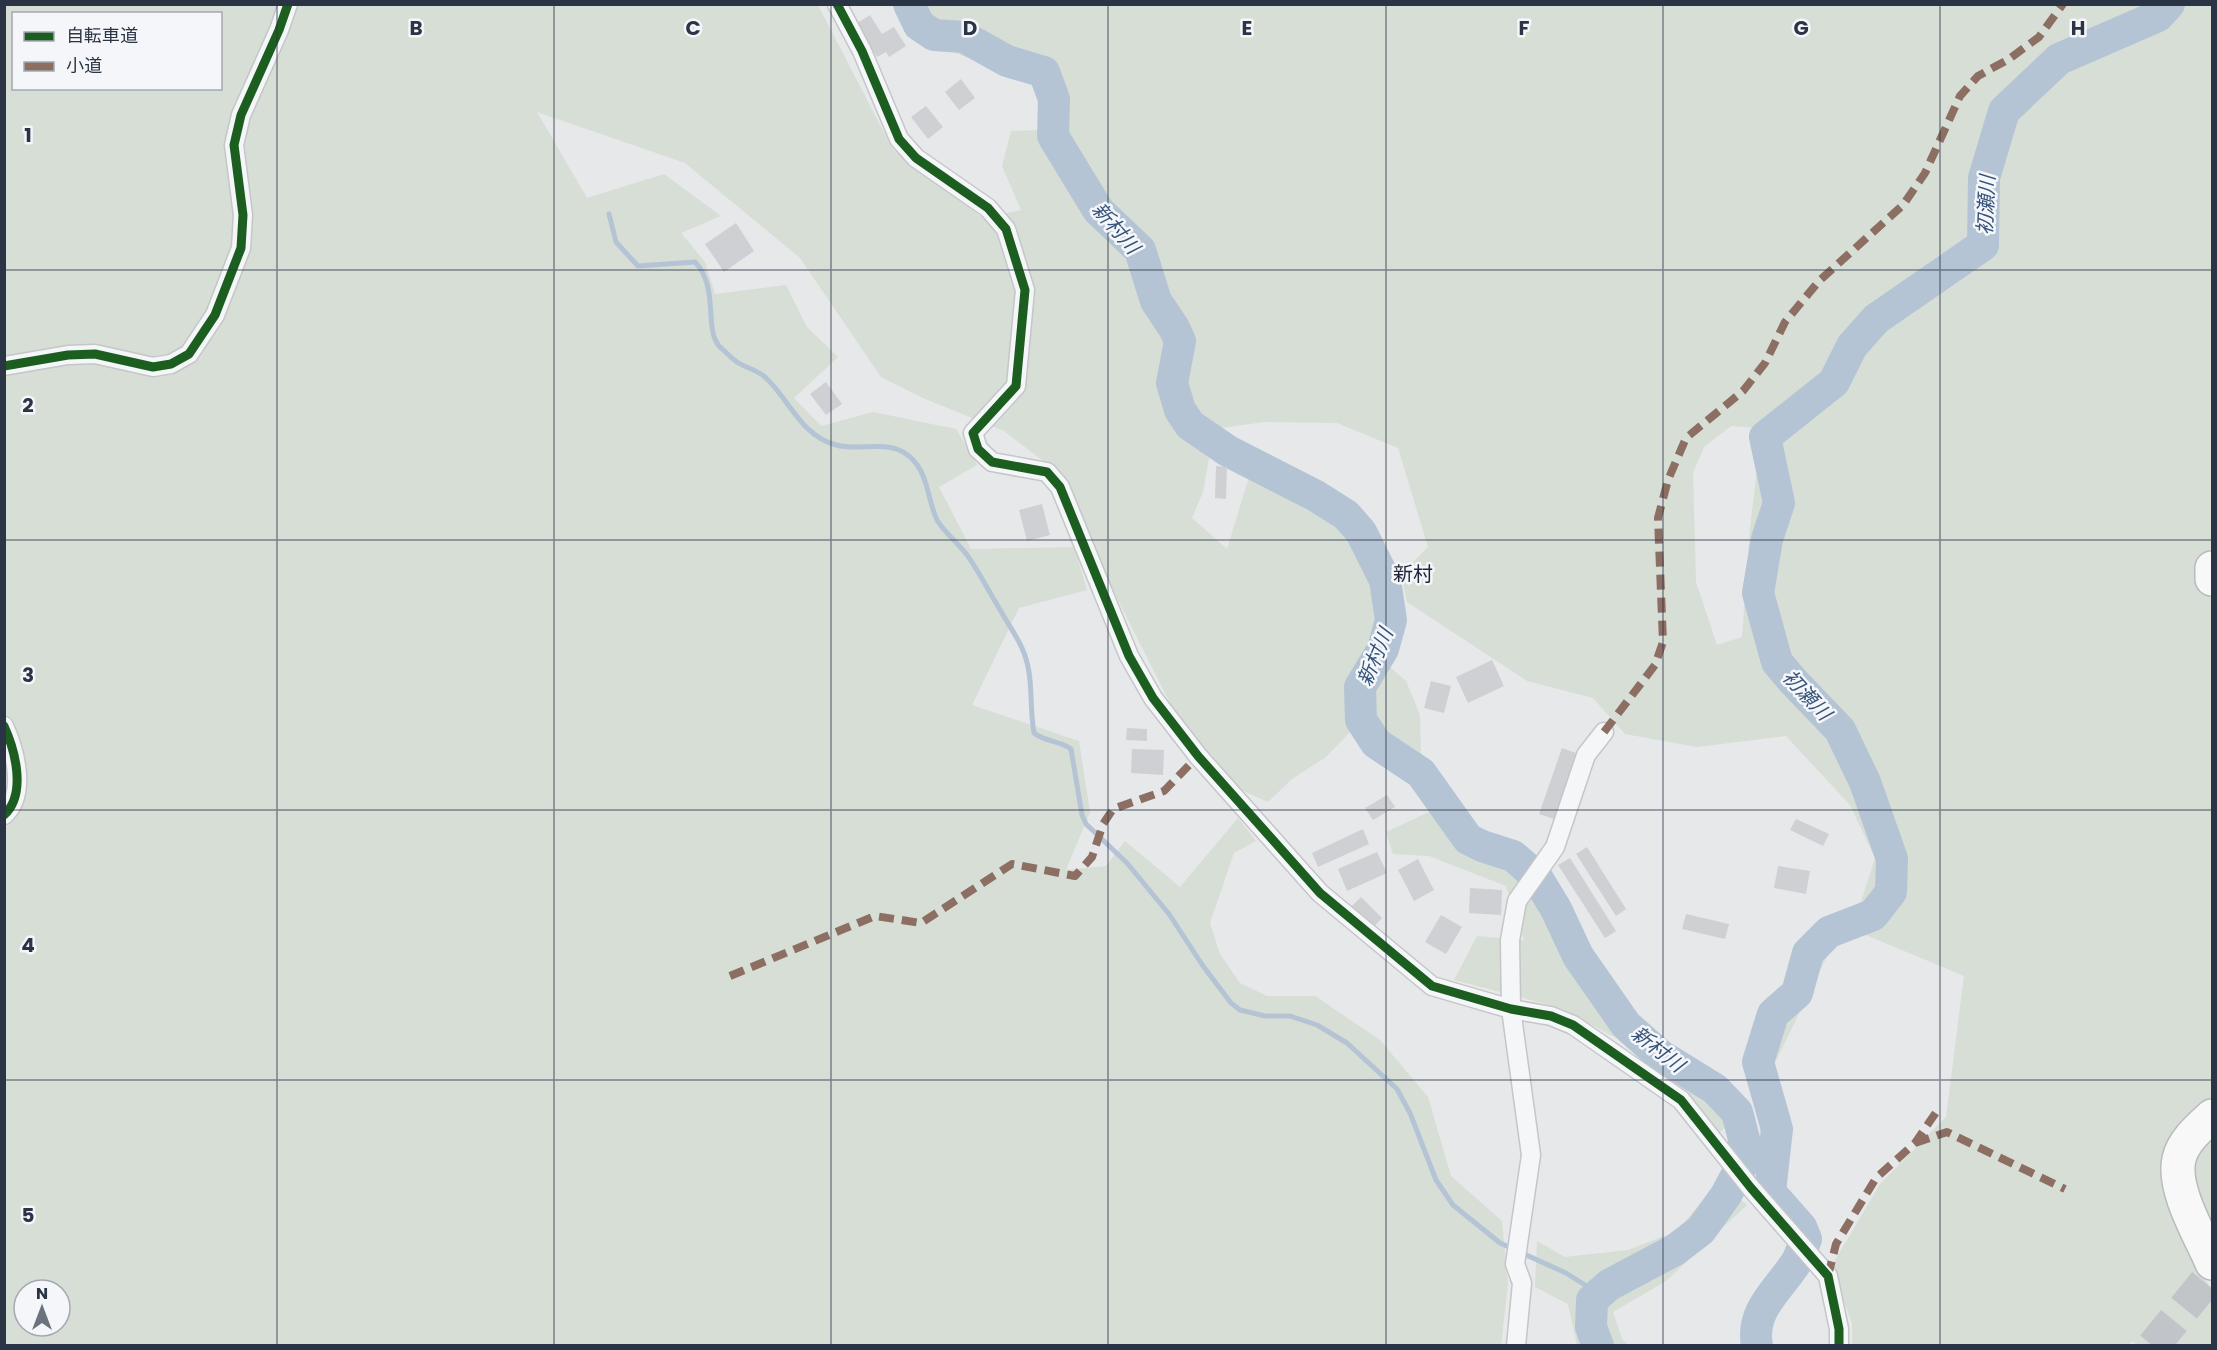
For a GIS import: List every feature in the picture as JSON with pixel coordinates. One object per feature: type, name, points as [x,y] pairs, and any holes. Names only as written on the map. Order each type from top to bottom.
[{"type":"highway","points":[[2212,568],[2212,579]]},
{"type":"highway","points":[[2212,1116],[2191,1136],[2179,1158],[2179,1184],[2212,1263]]},
{"type":"street","points":[[4,366],[68,355],[96,354],[153,367],[171,364],[189,354],[215,315],[241,248],[243,215],[234,145],[240,115],[288,4]]},
{"type":"street","points":[[837,4],[862,51],[899,138],[916,158],[988,208],[1006,229],[1025,290],[1016,386],[974,433],[978,449],[992,462],[1047,472],[1060,487],[1129,656],[1153,698],[1198,756],[1320,893],[1432,986],[1511,1009],[1551,1016],[1573,1025],[1681,1100],[1724,1156],[1795,1241],[1828,1276],[1839,1329],[1839,1346]]},
{"type":"street","points":[[4,726],[12,744],[17,774],[16,793],[10,811],[4,815]]},
{"type":"street","points":[[1516,1346],[1522,1283],[1515,1264],[1518,1231],[1531,1155],[1511,1009],[1510,940],[1517,902],[1555,846],[1586,755],[1604,732]]},
{"type":"shaded area","points":[[5,5],[818,5],[893,150],[983,218],[1021,210],[1002,166],[1011,131],[1045,130],[1035,84],[935,45],[906,29],[895,5],[2212,5],[2212,1234],[2167,1144],[2164,1189],[2212,1293],[2212,1345],[2137,1345],[2132,1341],[2128,1346],[1852,1345],[1852,1323],[1831,1267],[1880,1184],[1946,1117],[1964,976],[1866,935],[1833,944],[1773,1067],[1786,1129],[1782,1184],[1762,1193],[1760,1121],[1748,1067],[1760,1006],[1790,985],[1797,946],[1861,902],[1875,858],[1850,805],[1786,736],[1697,747],[1625,734],[1593,698],[1527,681],[1407,602],[1401,574],[1428,547],[1398,448],[1337,423],[1264,422],[1214,429],[1203,492],[1192,518],[1227,549],[1250,474],[1299,487],[1353,523],[1378,575],[1379,627],[1345,696],[1351,731],[1326,757],[1292,779],[1268,802],[1241,790],[1175,713],[1111,586],[1067,479],[1004,431],[923,398],[881,377],[800,258],[685,163],[537,112],[587,198],[664,174],[721,216],[681,233],[705,262],[715,294],[786,285],[807,327],[838,357],[794,398],[821,426],[873,412],[956,429],[977,465],[939,487],[971,549],[1074,547],[1087,590],[1019,608],[972,705],[1079,741],[1090,812],[1066,870],[1106,866],[1125,841],[1180,887],[1238,818],[1256,841],[1234,853],[1210,923],[1220,954],[1240,983],[1267,996],[1315,996],[1380,1040],[1428,1097],[1451,1176],[1502,1221],[1508,1284],[1501,1345],[5,1346]],"holes":[[[1731,426],[1759,428],[1742,637],[1717,645],[1696,582],[1693,473],[1704,447]]]},
{"type":"shaded area","points":[[1390,667],[1406,681],[1420,715],[1421,757],[1378,735],[1368,690]]},
{"type":"shaded area","points":[[1433,810],[1462,844],[1510,864],[1527,878],[1559,944],[1614,1037],[1561,1008],[1454,980],[1477,936],[1524,940],[1506,886],[1429,856],[1393,854],[1386,832]]},
{"type":"shaded area","points":[[1652,1062],[1704,1094],[1730,1123],[1718,1134],[1648,1068]]},
{"type":"shaded area","points":[[1719,1181],[1747,1205],[1666,1281],[1613,1312],[1622,1339],[1628,1345],[1577,1345],[1568,1304],[1535,1287],[1537,1241],[1565,1257],[1628,1250],[1677,1231]]},
{"type":"building","points":[[870,15],[882,34],[894,27],[906,46],[889,57],[886,52],[877,57],[856,24]]},
{"type":"building","points":[[961,79],[975,98],[959,110],[945,92]]},
{"type":"building","points":[[926,106],[943,127],[928,139],[911,117]]},
{"type":"building","points":[[736,223],[754,251],[724,272],[705,244]]},
{"type":"building","points":[[826,382],[842,404],[826,415],[810,394]]},
{"type":"building","points":[[1216,466],[1227,467],[1226,499],[1215,498]]},
{"type":"building","points":[[1042,504],[1050,535],[1027,541],[1019,510]]},
{"type":"building","points":[[1492,660],[1504,686],[1468,703],[1456,677]]},
{"type":"building","points":[[1431,681],[1451,686],[1444,713],[1424,708]]},
{"type":"building","points":[[1127,728],[1147,729],[1147,741],[1126,740]]},
{"type":"building","points":[[1562,748],[1576,753],[1554,819],[1539,814]]},
{"type":"building","points":[[1132,749],[1164,750],[1163,775],[1131,773]]},
{"type":"building","points":[[1387,795],[1395,807],[1373,820],[1365,808]]},
{"type":"building","points":[[1796,819],[1829,834],[1823,846],[1790,830]]},
{"type":"building","points":[[1363,829],[1369,844],[1318,867],[1312,853]]},
{"type":"building","points":[[1587,847],[1626,909],[1616,916],[1576,854]]},
{"type":"building","points":[[1377,852],[1387,873],[1347,891],[1338,869]]},
{"type":"building","points":[[1570,858],[1616,931],[1605,938],[1558,865]]},
{"type":"building","points":[[1418,859],[1434,890],[1414,901],[1398,870]]},
{"type":"building","points":[[1778,866],[1810,871],[1806,894],[1774,888]]},
{"type":"building","points":[[1470,888],[1502,890],[1501,915],[1469,913]]},
{"type":"building","points":[[1361,897],[1382,918],[1371,930],[1349,909]]},
{"type":"building","points":[[1686,914],[1729,924],[1725,939],[1682,929]]},
{"type":"building","points":[[1441,915],[1462,927],[1446,954],[1425,942]]},
{"type":"waterway","name":"新村川","points":[[909,4],[919,25],[934,35],[964,37],[1007,61],[1044,72],[1054,99],[1053,136],[1098,210],[1140,250],[1156,301],[1180,341],[1172,383],[1180,410],[1190,425],[1228,451],[1316,496],[1346,515],[1361,532],[1385,580],[1391,620],[1383,649],[1360,687],[1361,720],[1376,743],[1421,773],[1468,839],[1513,856],[1536,876],[1556,909],[1578,956],[1626,1025],[1660,1055],[1715,1089],[1737,1112],[1744,1139],[1742,1165],[1726,1195],[1701,1230],[1675,1250],[1609,1285],[1592,1300],[1591,1327],[1598,1346]]},
{"type":"waterway","name":"初瀬川","points":[[1757,1346],[1756,1333],[1762,1310],[1797,1261],[1806,1239],[1801,1227],[1770,1192],[1777,1129],[1758,1062],[1773,1014],[1797,993],[1808,953],[1829,932],[1873,915],[1891,892],[1892,859],[1865,782],[1840,730],[1777,662],[1758,593],[1767,539],[1779,503],[1765,437],[1834,382],[1852,346],[1876,319],[1983,245],[1984,178],[2004,111],[2059,59],[2158,16],[2169,4]]},
{"type":"waterway","points":[[609,214],[616,242],[638,266],[695,262],[703,272],[707,284],[715,340],[737,362],[765,377],[796,416],[813,433],[824,440],[844,447],[895,449],[903,452],[918,466],[926,483],[937,520],[972,562],[1022,648],[1029,673],[1034,733],[1071,749],[1082,815],[1086,824],[1127,863],[1169,914],[1203,966],[1231,1003],[1240,1010],[1265,1016],[1290,1016],[1317,1025],[1347,1043],[1397,1089],[1410,1113],[1436,1180],[1453,1205],[1500,1243],[1566,1273],[1585,1285],[1592,1300]]},
{"type":"tunnel","points":[[2153,1346],[2212,1274]]},
{"type":"marked path","points":[[1604,732],[1655,665],[1663,642],[1658,518],[1668,480],[1686,438],[1743,391],[1765,363],[1785,322],[1819,281],[1903,205],[1925,173],[1960,96],[1978,76],[2009,59],[2039,37],[2063,4]]},
{"type":"marked path","points":[[730,976],[875,916],[921,923],[1012,864],[1075,876],[1092,857],[1103,824],[1113,809],[1164,791],[1198,756]]},
{"type":"marked path","points":[[1828,1276],[1836,1244],[1876,1178],[1915,1143],[1939,1108]]},
{"type":"marked path","points":[[1915,1143],[1947,1132],[2065,1189]]},
{"type":"cycle path","points":[[4,366],[68,355],[95,354],[153,367],[171,364],[189,354],[215,315],[241,248],[243,215],[234,145],[241,115],[279,30],[288,4]]},
{"type":"cycle path","points":[[837,4],[862,51],[899,139],[916,158],[988,208],[1006,229],[1025,290],[1016,386],[973,433],[978,449],[992,462],[1047,472],[1060,487],[1129,656],[1153,698],[1198,756],[1320,893],[1432,986],[1511,1009],[1551,1016],[1573,1025],[1681,1100],[1751,1188],[1828,1276],[1839,1329],[1839,1346]]},
{"type":"cycle path","points":[[4,726],[12,747],[17,772],[15,796],[4,815]]},
{"type":"district","name":"新村","points":[[1413,574]]}]
